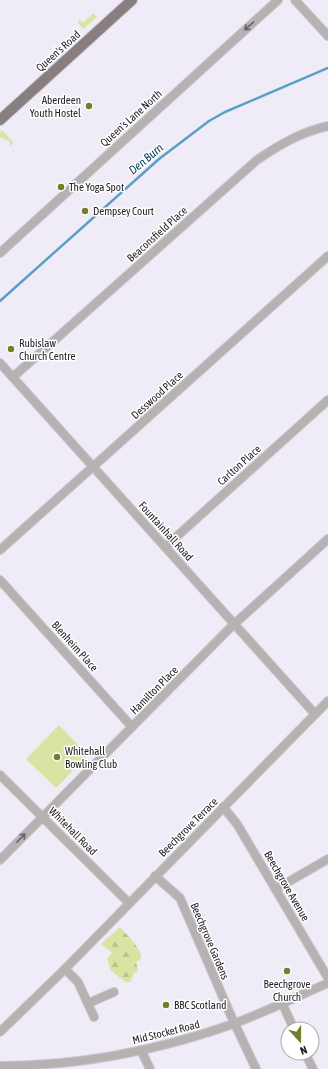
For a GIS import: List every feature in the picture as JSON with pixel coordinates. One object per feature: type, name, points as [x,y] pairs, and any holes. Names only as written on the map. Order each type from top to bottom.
[{"type":"main road","name":"Queen's Road","points":[[0,120],[132,0]]},
{"type":"street","name":"Queen's Lane North","points":[[0,253],[74,187],[83,176],[111,150],[120,145],[169,98],[278,0]]},
{"type":"street","points":[[295,0],[326,31]]},
{"type":"street","name":"Beaconsfield Place","points":[[13,377],[257,160],[289,140],[307,132],[328,126]]},
{"type":"street","name":"Desswood Place","points":[[0,550],[328,256]]},
{"type":"street","name":"Fountainhall Road","points":[[0,363],[316,714]]},
{"type":"street","name":"Carlton Place","points":[[165,547],[328,400]]},
{"type":"street","name":"Hamilton Place","points":[[0,860],[235,624],[328,540]]},
{"type":"street","name":"Blenheim Place","points":[[0,580],[132,727]]},
{"type":"street","name":"Beechgrove Terrace","points":[[0,1032],[65,969],[328,701]]},
{"type":"street","name":"Whitehall Road","points":[[0,775],[129,903]]},
{"type":"street","name":"Beechgrove Avenue","points":[[223,807],[237,824],[328,978]]},
{"type":"street","points":[[276,890],[328,859]]},
{"type":"street","name":"Beechgrove Gardens","points":[[155,876],[180,898],[234,1023],[256,1069]]},
{"type":"street","points":[[65,969],[78,982],[94,1017]]},
{"type":"street","name":"Mid Stocket Road","points":[[0,1066],[58,1066],[141,1050],[194,1037],[234,1023],[328,983]]},
{"type":"street","points":[[88,1003],[114,992]]},
{"type":"street","points":[[282,1003],[290,1021]]},
{"type":"street","points":[[141,1050],[150,1069]]},
{"type":"green space","points":[[93,13],[97,17],[83,29],[78,23],[78,19],[83,23]]},
{"type":"green space","points":[[2,130],[14,143],[10,146],[9,141],[0,137],[0,132]]},
{"type":"green space","name":"Whitehall Bowling Club","points":[[59,725],[88,755],[56,788],[26,759]]},
{"type":"green space","points":[[120,927],[134,942],[141,955],[141,959],[136,962],[138,971],[134,973],[131,981],[127,983],[111,971],[107,959],[112,953],[101,944]]},
{"type":"waterway","name":"Den Burn","points":[[0,301],[159,159],[209,121],[225,112],[328,68]]},
{"type":"place","name":"Aberdeen Youth Hostel","points":[[89,106]]},
{"type":"place","name":"The Yoga Spot","points":[[61,187]]},
{"type":"place","name":"Dempsey Court","points":[[85,211]]},
{"type":"place","name":"Rubislaw Church Centre","points":[[11,349]]},
{"type":"place","name":"Whitehall Bowling Club","points":[[57,757]]},
{"type":"place","name":"Beechgrove Church","points":[[287,971]]},
{"type":"place","name":"BBC Scotland","points":[[166,1005]]}]
